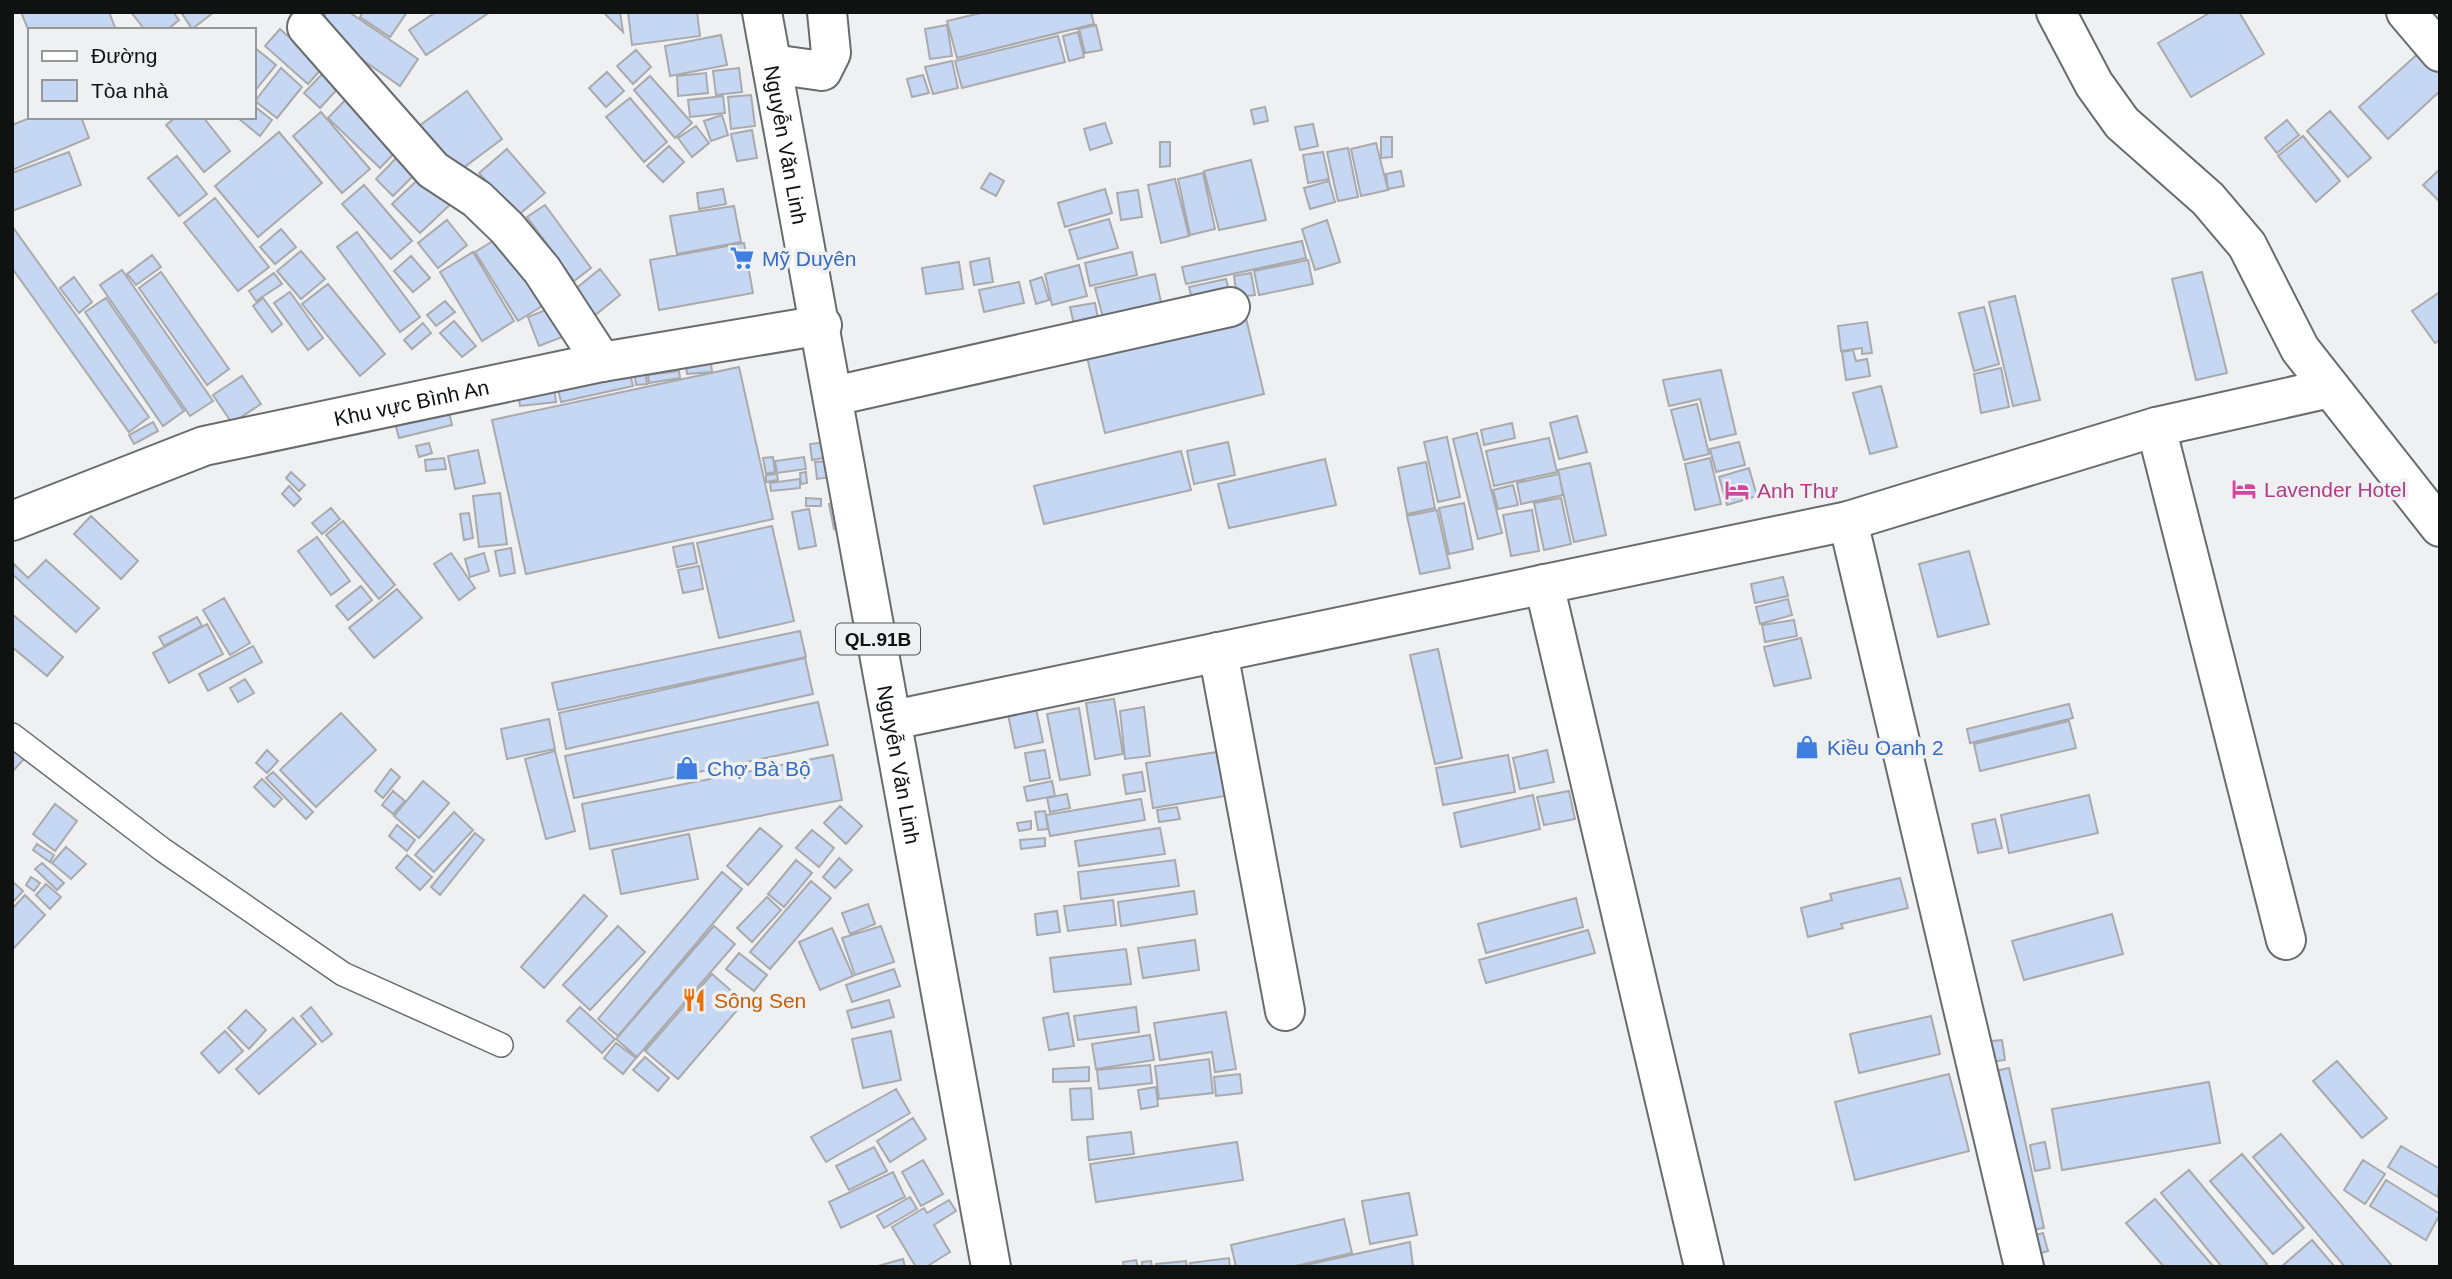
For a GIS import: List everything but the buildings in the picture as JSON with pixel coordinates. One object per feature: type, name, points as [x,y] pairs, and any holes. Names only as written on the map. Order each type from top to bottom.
[{"type":"main road","name":"Nguyễn Văn Linh","points":[[762,12],[822,324],[991,1267]]},
{"type":"main road","points":[[772,64],[822,71],[831,53],[827,12]]},
{"type":"main road","points":[[2056,12],[2094,85],[2122,123],[2208,199],[2247,245],[2300,349],[2440,527]]},
{"type":"main road","points":[[2406,12],[2440,52]]},
{"type":"main road","points":[[307,27],[433,170],[477,199],[507,228],[542,270],[602,362]]},
{"type":"main road","points":[[834,396],[1230,307]]},
{"type":"main road","name":"Khu vực Bình An","points":[[12,521],[204,446],[602,362],[822,324]]},
{"type":"main road","points":[[892,720],[1848,521],[2156,427],[2330,388]]},
{"type":"main road","points":[[2156,427],[2286,940]]},
{"type":"main road","points":[[1848,521],[2024,1267]]},
{"type":"main road","points":[[1544,584],[1704,1267]]},
{"type":"main road","points":[[1218,652],[1284,1011]]},
{"type":"lane","points":[[12,735],[163,850],[343,974],[501,1045]]},
{"type":"place","name":"Mỹ Duyên","points":[[742,258]]},
{"type":"place","name":"Lavender Hotel","points":[[2244,489]]},
{"type":"place","name":"Anh Thư","points":[[1737,490]]},
{"type":"place","name":"Kiều Oanh 2","points":[[1807,747]]},
{"type":"place","name":"Chợ Bà Bộ","points":[[687,768]]},
{"type":"place","name":"Sông Sen","points":[[694,1000]]}]
